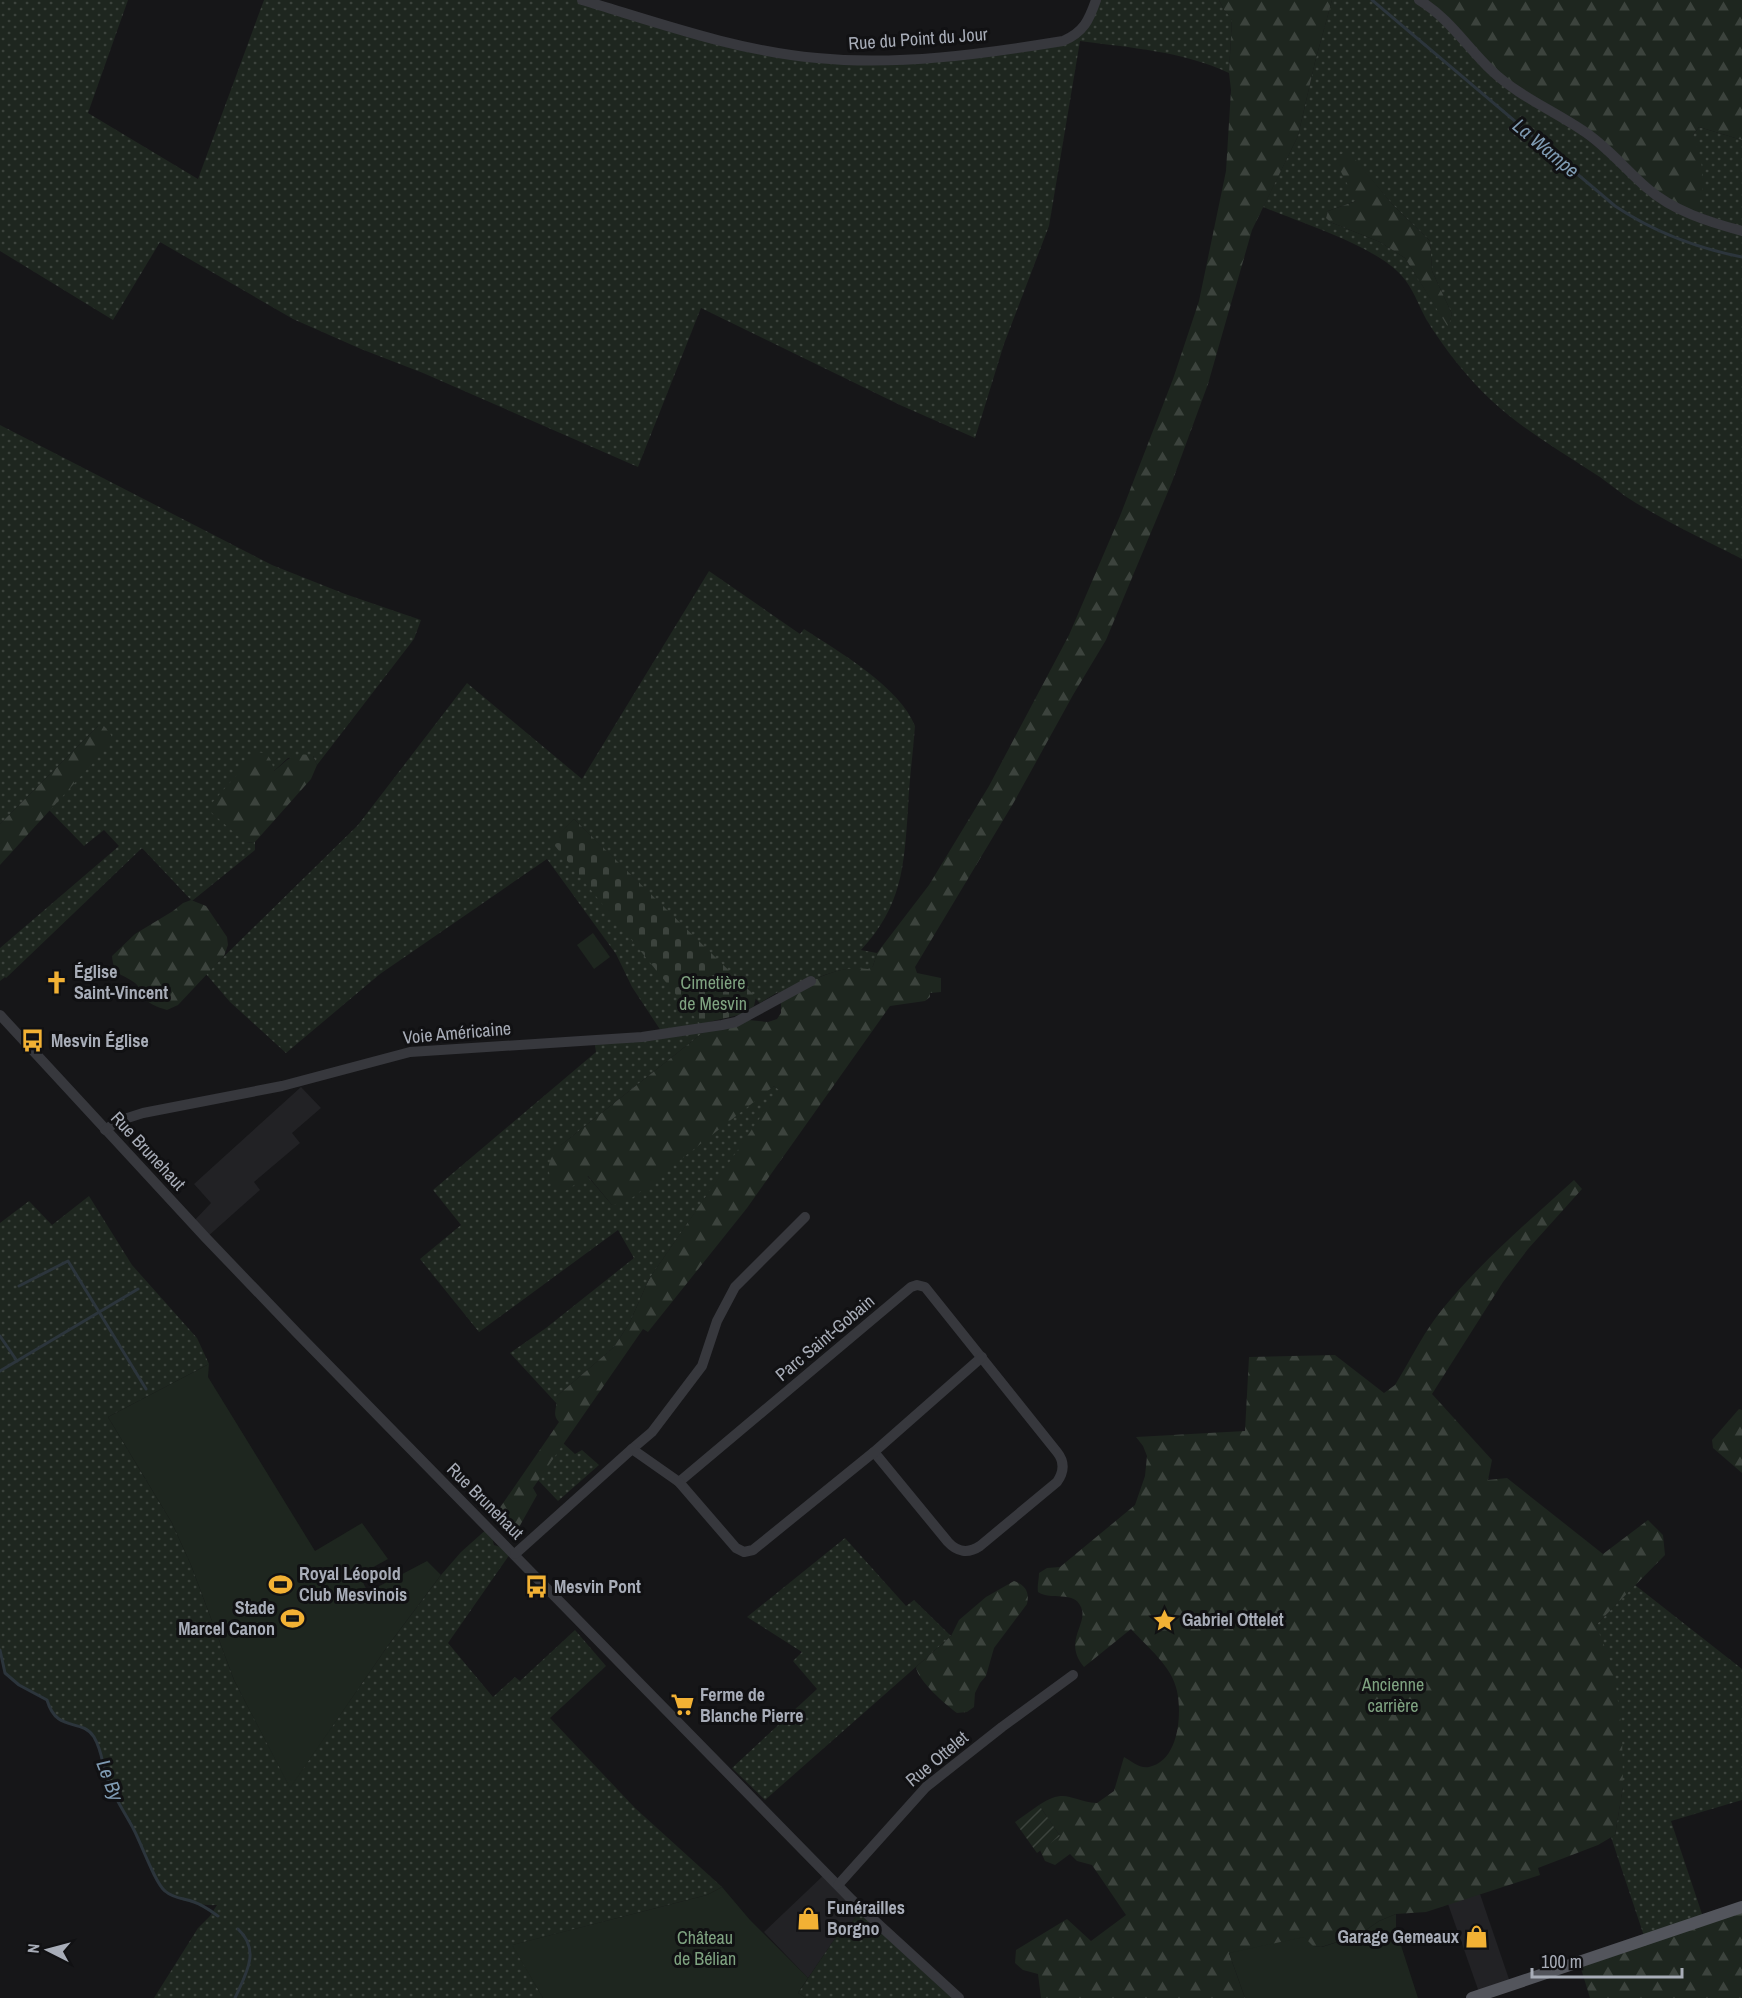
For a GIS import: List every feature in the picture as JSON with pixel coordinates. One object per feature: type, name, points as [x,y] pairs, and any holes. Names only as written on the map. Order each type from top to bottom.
[{"type":"main road","points":[[1472,1998],[1742,1906]]},
{"type":"street","name":"Rue du Point du Jour","points":[[582,0],[780,54],[833,60],[872,61],[950,56],[1063,41],[1073,37],[1085,27],[1096,0]]},
{"type":"street","points":[[1419,0],[1450,24],[1492,71],[1598,141],[1648,189],[1663,200],[1694,216],[1742,231]]},
{"type":"street","name":"Voie Américaine","points":[[105,1130],[117,1121],[143,1113],[291,1083],[410,1052],[642,1037],[722,1025],[736,1022],[811,981]]},
{"type":"street","name":"Rue Brunehaut","points":[[0,1015],[298,1334],[861,1909],[959,1998]]},
{"type":"street","points":[[514,1554],[652,1432],[702,1366],[717,1321],[735,1287],[805,1217]]},
{"type":"street","name":"Parc Saint-Gobain","points":[[679,1482],[911,1287],[921,1285],[982,1357],[1061,1457],[1063,1469],[1057,1482],[980,1546],[963,1551],[952,1547],[874,1452]]},
{"type":"street","points":[[632,1449],[679,1482],[736,1548],[749,1551],[757,1548],[874,1452],[982,1357]]},
{"type":"street","name":"Rue Ottelet","points":[[838,1885],[927,1787],[1002,1727],[1073,1675]]},
{"type":"shaded area","points":[[301,1087],[321,1108],[292,1133],[300,1143],[254,1182],[260,1190],[206,1238],[192,1223],[211,1203],[194,1184]]},
{"type":"shaded area","points":[[826,1873],[861,1909],[852,1922],[838,1934],[808,1978],[764,1932]]},
{"type":"shaded area","name":"Garage Gemeaux","points":[[1480,1894],[1511,1985],[1480,1995],[1448,1904]]},
{"type":"green space","points":[[0,0],[128,0],[88,113],[198,179],[264,0],[582,0],[780,53],[902,60],[1073,37],[1096,0],[1219,0],[1224,10],[1232,18],[1229,73],[1175,55],[1080,41],[1049,226],[1004,344],[975,438],[900,405],[701,308],[638,467],[293,319],[160,242],[113,320],[0,251]]},
{"type":"green space","points":[[1219,0],[1332,0],[1298,136],[1252,230],[1208,384],[1172,482],[1106,640],[1014,802],[915,967],[917,973],[941,978],[941,992],[930,993],[930,997],[925,1001],[890,1006],[747,1208],[648,1332],[643,1329],[533,1488],[537,1495],[513,1538],[495,1517],[559,1422],[555,1413],[557,1396],[614,1347],[630,1322],[649,1279],[779,1090],[774,1086],[628,1201],[612,1205],[588,1176],[565,1191],[552,1184],[549,1163],[553,1154],[561,1145],[710,1027],[748,1020],[768,1022],[777,1019],[781,1013],[781,998],[801,986],[834,972],[856,968],[868,969],[873,966],[877,953],[929,885],[989,786],[1069,635],[1120,516],[1173,379],[1199,301],[1226,171],[1231,90],[1229,73],[1232,19]]},
{"type":"green space","points":[[1332,0],[1419,0],[1557,116],[1663,200],[1742,231],[1742,559],[1639,505],[1503,411],[1456,362],[1426,319],[1409,285],[1389,264],[1356,245],[1263,207],[1298,136]],"holes":[[[1354,159],[1393,205],[1430,241],[1432,271],[1452,314],[1448,326],[1405,258],[1380,242],[1330,222],[1326,218],[1328,211],[1356,201]]]},
{"type":"green space","points":[[1419,0],[1742,0],[1742,140],[1699,127],[1693,135],[1702,165],[1702,195],[1694,215],[1679,209],[1614,155],[1521,92]]},
{"type":"green space","points":[[1699,127],[1742,140],[1742,227],[1696,212],[1693,135]]},
{"type":"green space","points":[[1344,153],[1354,158],[1393,205],[1430,241],[1432,271],[1452,314],[1448,327],[1405,258],[1380,242],[1330,222],[1326,218],[1328,211],[1356,201],[1337,164],[1337,156]]},
{"type":"green space","points":[[0,425],[272,565],[345,594],[421,620],[414,639],[317,765],[313,756],[288,758],[274,771],[246,843],[255,842],[255,850],[192,901],[142,848],[6,978],[0,981],[0,948],[119,846],[104,830],[84,846],[49,810],[111,742],[104,726],[98,726],[0,824]]},
{"type":"green space","points":[[709,571],[800,634],[804,629],[867,671],[896,697],[907,712],[915,726],[902,868],[893,901],[885,918],[861,950],[877,953],[873,966],[867,971],[845,969],[833,972],[781,998],[778,992],[760,1003],[574,819],[552,841],[710,1027],[561,1145],[612,1205],[774,1086],[780,1090],[649,1279],[630,1322],[614,1347],[557,1396],[558,1405],[510,1353],[546,1328],[634,1258],[618,1230],[479,1332],[420,1259],[461,1225],[433,1190],[596,1052],[594,1040],[663,1034],[632,987],[616,954],[547,859],[380,974],[286,1053],[230,1002],[206,974],[358,825],[467,683],[582,779]]},
{"type":"green space","points":[[98,726],[104,726],[111,735],[112,742],[0,865],[0,824]]},
{"type":"green space","points":[[257,752],[269,757],[274,771],[296,755],[313,756],[317,765],[311,779],[255,842],[246,843],[212,813],[211,804]]},
{"type":"green space","name":"Cimetière de Mesvin","points":[[574,819],[756,997],[754,1006],[743,1014],[700,1024],[551,841]]},
{"type":"green space","points":[[191,900],[206,906],[227,937],[228,945],[224,956],[178,1005],[167,1010],[147,1001],[136,984],[116,971],[112,956],[135,934]]},
{"type":"green space","points":[[593,933],[610,957],[594,969],[577,945]]},
{"type":"green space","name":"Ancienne carrière","points":[[1574,1180],[1582,1189],[1528,1249],[1503,1282],[1432,1394],[1492,1460],[1488,1480],[1507,1478],[1603,1554],[1648,1520],[1663,1535],[1665,1555],[1596,1625],[1614,1670],[1622,1733],[1623,1787],[1615,1835],[1598,1845],[1538,1868],[1540,1875],[1426,1912],[1396,1914],[1379,1921],[1359,1935],[1321,1947],[1229,1953],[1245,1998],[1041,1998],[1038,1974],[1023,1970],[1015,1963],[1016,1950],[1067,1919],[1091,1941],[1126,1915],[1092,1865],[1077,1861],[1070,1854],[1055,1865],[1045,1861],[1040,1850],[1060,1836],[1039,1805],[1062,1796],[1097,1803],[1114,1791],[1124,1757],[1142,1767],[1159,1763],[1167,1756],[1172,1746],[1179,1712],[1177,1691],[1170,1673],[1131,1629],[1084,1667],[1075,1649],[1083,1613],[1081,1607],[1078,1602],[1068,1597],[1043,1595],[1038,1592],[1039,1573],[1047,1568],[1060,1567],[1135,1505],[1145,1476],[1147,1456],[1136,1437],[1245,1431],[1249,1357],[1335,1355],[1384,1393],[1395,1385],[1431,1324],[1460,1289],[1507,1241]]},
{"type":"green space","points":[[89,1196],[132,1265],[197,1338],[209,1364],[108,1417],[172,1523],[191,1565],[234,1680],[290,1787],[387,1647],[441,1575],[461,1552],[489,1527],[494,1545],[512,1551],[448,1643],[493,1697],[515,1677],[520,1681],[575,1630],[606,1666],[550,1718],[635,1808],[722,1887],[707,1895],[513,1945],[543,1998],[154,1998],[198,1928],[217,1905],[197,1904],[183,1900],[170,1895],[161,1887],[111,1787],[94,1737],[89,1731],[57,1718],[51,1711],[47,1700],[19,1685],[5,1673],[0,1650],[0,1223],[29,1201],[52,1225]]},
{"type":"green space","name":"Royal Léopold Club Mesvinois","points":[[209,1364],[208,1377],[315,1551],[362,1523],[388,1559],[359,1575],[368,1592],[427,1561],[441,1575],[387,1647],[290,1788],[234,1680],[191,1565],[172,1523],[108,1417]]},
{"type":"green space","points":[[1739,1409],[1742,1410],[1742,1473],[1713,1448],[1712,1440]]},
{"type":"green space","points":[[563,1443],[575,1454],[582,1450],[599,1465],[558,1501],[538,1480]]},
{"type":"green space","points":[[845,1538],[906,1606],[914,1600],[951,1636],[765,1800],[732,1768],[817,1689],[793,1661],[802,1652],[747,1617]]},
{"type":"green space","points":[[1014,1581],[1026,1590],[1027,1604],[994,1648],[986,1676],[975,1693],[974,1707],[967,1712],[957,1713],[927,1685],[916,1667],[951,1636],[959,1620],[986,1597]]},
{"type":"green space","points":[[1635,1585],[1742,1669],[1742,1800],[1671,1821],[1704,1920],[1645,1939],[1611,1837],[1615,1835],[1623,1787],[1596,1625]]},
{"type":"green space","points":[[1039,1805],[1060,1836],[1037,1853],[1015,1822]]},
{"type":"green space","name":"Château de Bélian","points":[[722,1887],[750,1920],[808,1978],[798,1993],[806,1998],[543,1998],[512,1945],[707,1895]]},
{"type":"green space","points":[[1742,1907],[1742,1998],[1590,1998],[1579,1962]]},
{"type":"green space","points":[[861,1909],[959,1998],[806,1998],[798,1993],[838,1934],[852,1922]]},
{"type":"green space","points":[[1396,1914],[1396,1930],[1418,1998],[1245,1998],[1229,1953],[1304,1937],[1313,1946],[1322,1947],[1359,1935],[1379,1921]]},
{"type":"waterway","name":"La Wampe","points":[[1372,0],[1615,206],[1645,224],[1676,238],[1742,257]]},
{"type":"waterway","points":[[19,1286],[68,1261],[146,1389]]},
{"type":"waterway","points":[[0,1371],[138,1289]]},
{"type":"waterway","points":[[0,1336],[17,1361]]},
{"type":"waterway","name":"Le By","points":[[0,1650],[5,1673],[19,1685],[47,1700],[51,1711],[57,1717],[89,1731],[94,1737],[111,1787],[161,1887],[172,1896],[197,1903],[218,1916]]},
{"type":"waterway","name":"Le By","points":[[235,1998],[247,1971],[250,1954],[249,1945],[238,1929]]},
{"type":"place","name":"Église Saint-Vincent","points":[[56,982]]},
{"type":"place","name":"Mesvin Église","points":[[33,1041]]},
{"type":"place","name":"Royal Léopold Club Mesvinois","points":[[281,1584]]},
{"type":"place","name":"Mesvin Pont","points":[[536,1587]]},
{"type":"place","name":"Stade Marcel Canon","points":[[293,1618]]},
{"type":"place","name":"Gabriel Ottelet","points":[[1164,1620]]},
{"type":"place","name":"Ferme de Blanche Pierre","points":[[682,1705]]},
{"type":"place","name":"Funérailles Borgno","points":[[809,1918]]},
{"type":"place","name":"Garage Gemeaux","points":[[1477,1937]]}]
